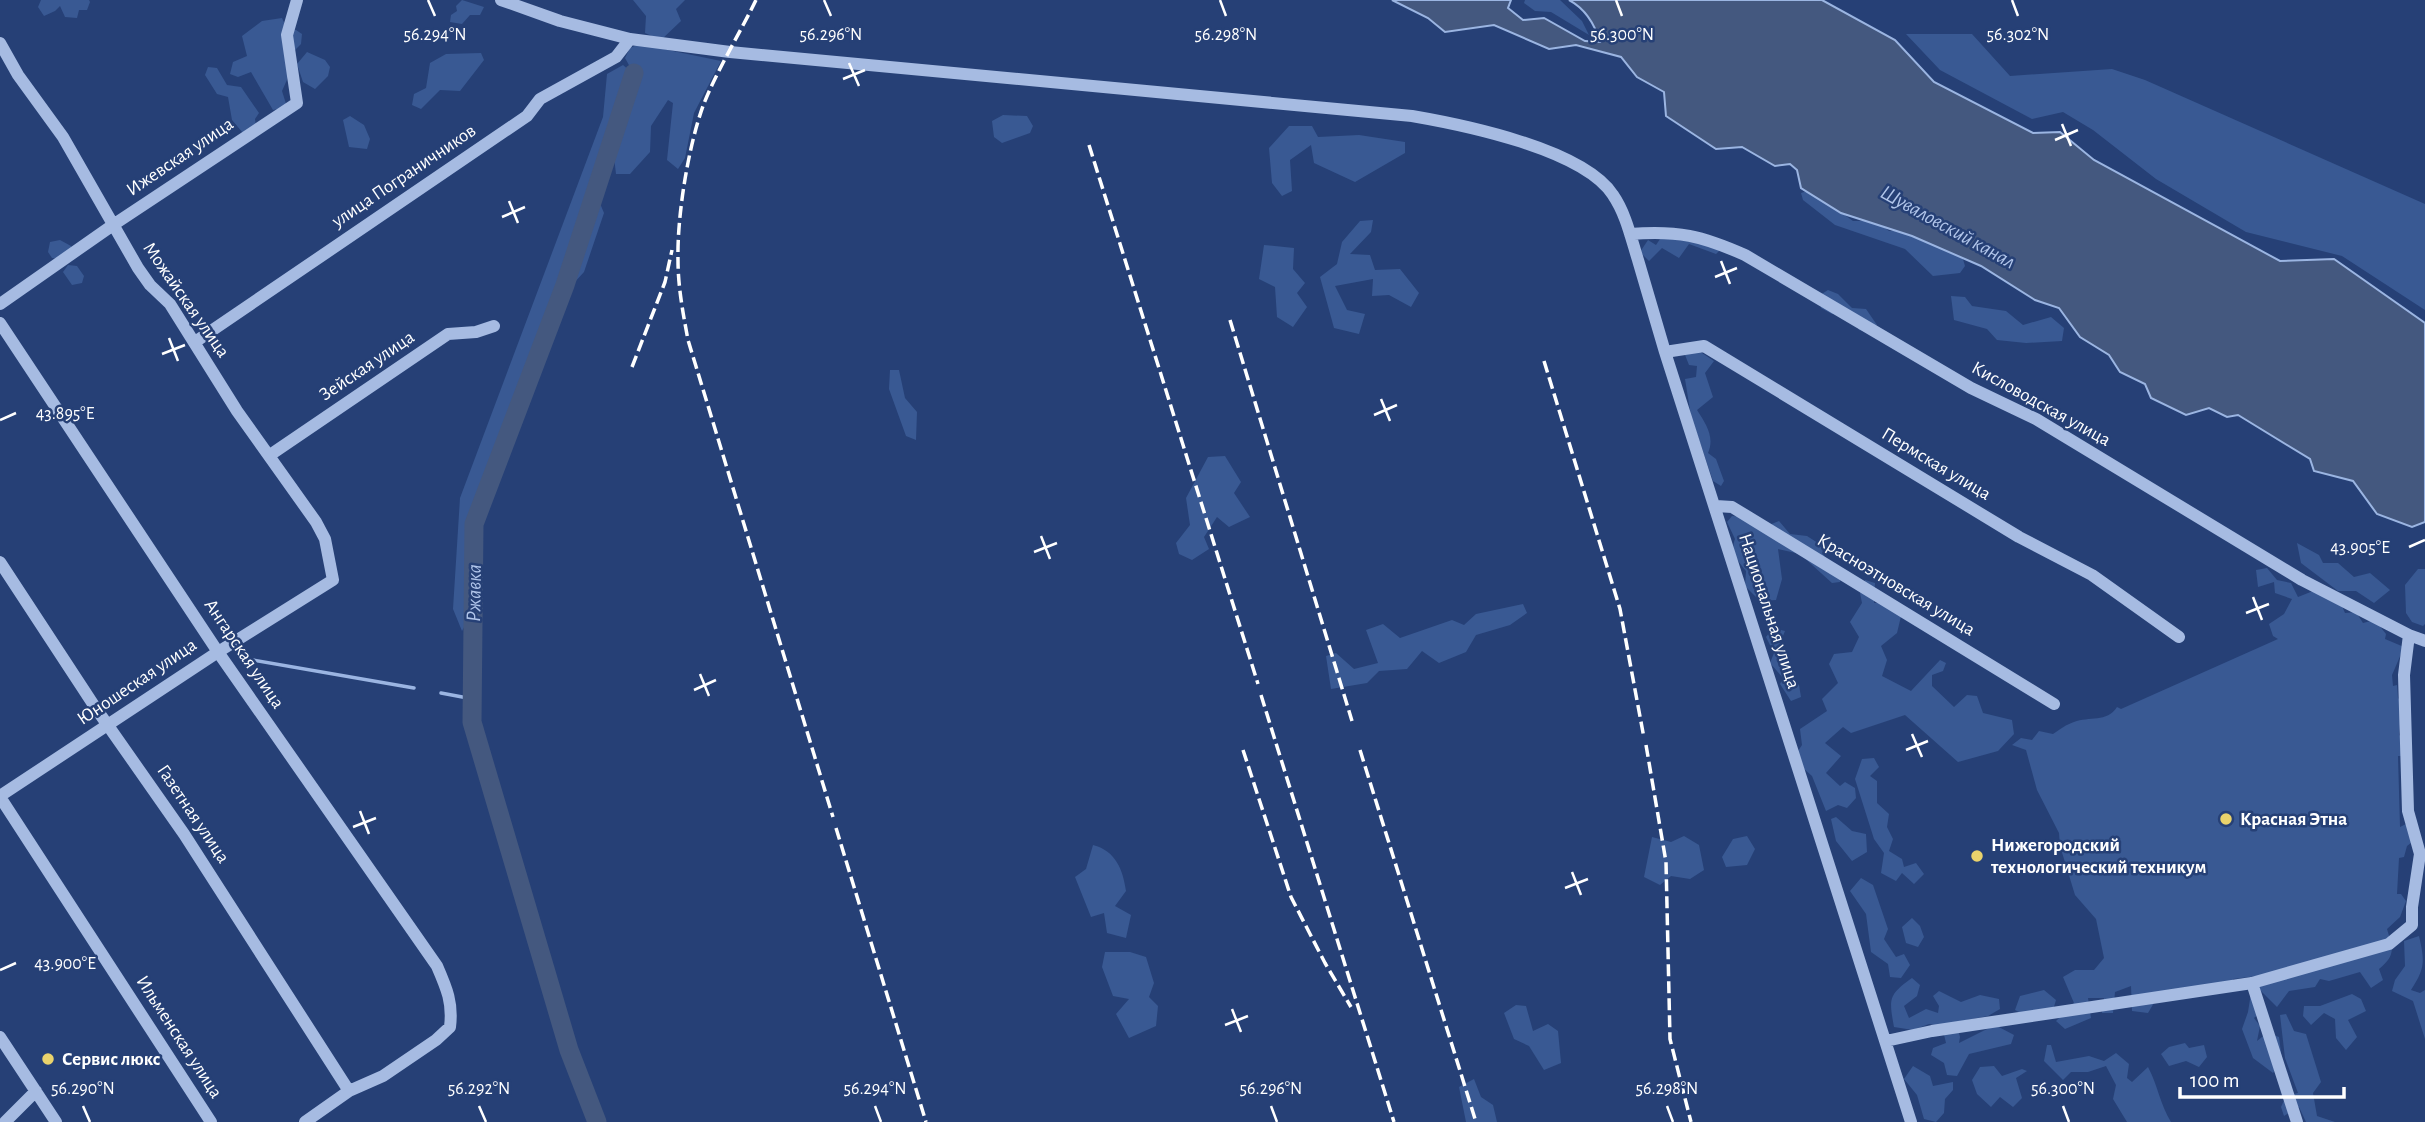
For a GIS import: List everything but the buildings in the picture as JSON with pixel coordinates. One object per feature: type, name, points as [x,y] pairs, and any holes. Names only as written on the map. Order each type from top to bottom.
[{"type":"street","name":"Ижевская улица","points":[[0,304],[297,103],[287,35],[297,0]]},
{"type":"street","points":[[501,0],[560,21],[630,39]]},
{"type":"street","name":"Национальная улица","points":[[630,39],[867,66],[1412,116],[1471,127],[1527,144],[1584,169],[1612,193],[1630,234],[1665,352],[1912,1122]]},
{"type":"street","name":"улица Пограничников","points":[[195,342],[527,116],[540,99],[616,57],[630,39]]},
{"type":"street","name":"Можайская улица","points":[[0,43],[18,75],[63,137],[138,268],[150,285],[170,304],[237,411],[316,522],[325,540],[333,580]]},
{"type":"street","name":"Кисловодская улица","points":[[1630,234],[1659,232],[1705,238],[1745,255],[1970,388],[2036,419],[2302,580],[2425,641]]},
{"type":"street","name":"Ангарская улица","points":[[0,323],[218,652],[438,966],[453,1009],[450,1027],[436,1041],[383,1076],[349,1091]]},
{"type":"street","name":"Зейская улица","points":[[270,456],[448,334],[476,332],[494,326]]},
{"type":"street","name":"Пермская улица","points":[[1665,352],[1704,346],[2019,537],[2092,575],[2179,637]]},
{"type":"street","name":"Красноэтновская улица","points":[[1716,506],[1731,507],[2054,704]]},
{"type":"street","name":"Газетная улица","points":[[0,562],[191,846],[349,1091]]},
{"type":"street","name":"Юношеская улица","points":[[0,797],[218,652],[333,580]]},
{"type":"street","points":[[1886,1041],[1932,1031],[2252,983],[2389,944],[2419,926],[2412,907],[2423,849],[2408,811],[2404,676],[2409,635]]},
{"type":"street","name":"Ильменская улица","points":[[0,797],[211,1122]]},
{"type":"street","points":[[2252,983],[2297,1122]]},
{"type":"street","points":[[0,1037],[57,1122]]},
{"type":"street","points":[[5,1122],[36,1091]]},
{"type":"street","points":[[305,1122],[349,1091]]},
{"type":"shaded area","points":[[41,0],[90,2],[87,10],[79,10],[77,18],[65,17],[60,6],[44,16],[38,7]]},
{"type":"shaded area","points":[[462,0],[484,7],[480,15],[470,15],[462,24],[450,22],[451,15],[457,11],[456,6]]},
{"type":"shaded area","points":[[633,0],[685,0],[676,9],[681,21],[661,40],[645,33],[646,16]]},
{"type":"shaded area","points":[[1525,0],[1560,0],[1582,21],[1589,35],[1551,12],[1535,11],[1524,3]]},
{"type":"shaded area","points":[[282,18],[287,29],[302,34],[301,44],[289,56],[290,73],[282,91],[287,107],[273,110],[251,72],[238,77],[230,74],[233,62],[247,56],[242,36],[262,21]]},
{"type":"shaded area","points":[[1906,34],[1972,34],[2010,76],[2112,69],[2145,80],[2425,204],[2425,310],[2342,256],[2246,232],[2156,179],[2093,130],[2063,112],[2032,119],[1940,70]]},
{"type":"shaded area","points":[[639,44],[721,61],[694,113],[685,158],[678,169],[667,160],[673,103],[668,100],[651,126],[650,152],[630,174],[616,174],[614,157],[639,83],[625,58],[630,48]]},
{"type":"shaded area","points":[[307,52],[325,60],[330,67],[328,76],[315,89],[303,82],[297,64]]},
{"type":"shaded area","points":[[481,53],[484,60],[460,91],[440,90],[421,109],[412,105],[414,94],[426,88],[430,63],[446,54]]},
{"type":"shaded area","points":[[623,65],[631,72],[635,86],[596,194],[604,213],[584,272],[561,297],[506,440],[470,518],[472,612],[462,631],[453,609],[460,498],[603,117],[607,74]]},
{"type":"shaded area","points":[[208,67],[217,68],[227,85],[241,87],[259,113],[255,119],[256,127],[243,133],[232,120],[228,97],[217,94],[205,75]]},
{"type":"shaded area","points":[[1003,115],[1027,116],[1033,126],[1030,133],[1002,143],[994,137],[992,121]]},
{"type":"shaded area","points":[[350,116],[364,125],[370,139],[367,149],[349,147],[343,120]]},
{"type":"shaded area","points":[[1289,126],[1312,126],[1318,137],[1359,135],[1405,142],[1405,153],[1355,182],[1314,163],[1311,145],[1290,160],[1292,191],[1282,196],[1272,183],[1269,148]]},
{"type":"shaded area","points":[[1810,190],[1853,221],[1876,221],[1889,231],[1909,231],[1962,256],[1965,266],[1960,273],[1933,276],[1905,249],[1835,225],[1803,200],[1801,193]]},
{"type":"shaded area","points":[[1373,220],[1371,232],[1350,254],[1370,255],[1375,270],[1400,269],[1419,293],[1411,307],[1389,295],[1372,296],[1373,279],[1335,286],[1347,310],[1365,314],[1359,334],[1334,328],[1320,277],[1337,264],[1342,242],[1360,221]]},
{"type":"shaded area","points":[[1666,230],[1727,243],[1716,254],[1689,244],[1679,258],[1662,248],[1649,261],[1640,252],[1648,240],[1656,245]]},
{"type":"shaded area","points":[[60,240],[71,246],[75,254],[68,260],[52,258],[48,252],[50,242]]},
{"type":"shaded area","points":[[1264,245],[1294,248],[1293,269],[1305,283],[1297,293],[1307,307],[1293,327],[1277,317],[1275,287],[1259,279]]},
{"type":"shaded area","points":[[68,265],[77,266],[84,276],[82,283],[72,285],[63,272]]},
{"type":"shaded area","points":[[1828,290],[1838,294],[1852,308],[1866,309],[1877,325],[1870,332],[1859,330],[1848,311],[1832,314],[1821,308],[1820,295]]},
{"type":"shaded area","points":[[1951,296],[1965,297],[1972,306],[2006,311],[2023,325],[2051,317],[2064,328],[2062,341],[2026,343],[1997,340],[1987,329],[1954,320]]},
{"type":"shaded area","points":[[1699,351],[1714,361],[1705,373],[1713,397],[1697,410],[1708,431],[1708,453],[1716,459],[1724,481],[1721,486],[1713,481],[1691,416],[1685,379],[1696,377],[1697,366],[1689,365],[1685,355]]},
{"type":"shaded area","points":[[890,370],[899,370],[905,398],[917,412],[916,440],[906,436],[889,389]]},
{"type":"shaded area","points":[[1225,456],[1241,482],[1234,493],[1250,517],[1229,527],[1217,517],[1204,537],[1209,549],[1192,560],[1179,554],[1176,543],[1190,525],[1186,498],[1208,457]]},
{"type":"shaded area","points":[[1732,516],[1759,518],[1769,525],[1779,521],[1790,534],[1807,536],[1821,545],[1825,558],[1842,570],[1840,582],[1832,583],[1800,554],[1778,549],[1782,579],[1776,600],[1760,601],[1745,586],[1746,571],[1736,556],[1733,548],[1735,539],[1727,522]]},
{"type":"shaded area","points":[[2297,543],[2319,555],[2323,563],[2338,563],[2354,577],[2370,573],[2390,590],[2374,603],[2356,591],[2338,591],[2301,563]]},
{"type":"shaded area","name":"Красная Этна","points":[[2267,568],[2277,580],[2291,583],[2298,597],[2313,591],[2342,606],[2345,613],[2356,612],[2363,623],[2375,620],[2386,634],[2385,639],[2404,647],[2392,675],[2393,686],[2397,685],[2398,698],[2411,712],[2400,725],[2399,735],[2409,742],[2401,756],[2398,756],[2400,827],[2406,824],[2420,836],[2407,846],[2404,857],[2399,858],[2397,894],[2401,894],[2406,901],[2400,917],[2387,929],[2392,951],[2379,969],[2383,980],[2371,988],[2360,972],[2329,981],[2320,979],[2315,987],[2289,991],[2277,1007],[2259,989],[2257,976],[2233,979],[2230,991],[2158,996],[2148,1013],[2132,1011],[2131,986],[2115,992],[2113,1013],[2102,1013],[2104,998],[2088,998],[2091,1018],[2065,1029],[2056,1021],[2074,1003],[2063,977],[2075,970],[2094,970],[2104,958],[2096,919],[2075,895],[2060,846],[2059,833],[2037,790],[2026,750],[2012,745],[2021,738],[2032,740],[2039,731],[2053,734],[2074,722],[2103,717],[2117,707],[2121,709],[2278,639],[2273,636],[2269,624],[2284,614],[2292,599],[2275,593],[2274,582],[2258,587],[2256,570]]},
{"type":"shaded area","points":[[2418,569],[2425,569],[2423,626],[2412,622],[2406,613],[2405,585]]},
{"type":"shaded area","points":[[1865,580],[1875,583],[1874,603],[1895,602],[1903,608],[1897,633],[1881,646],[1887,660],[1882,676],[1911,691],[1940,660],[1946,663],[1943,671],[1932,675],[1932,686],[1954,707],[1967,695],[1977,696],[1983,713],[2012,720],[2014,734],[1998,751],[1958,762],[1905,715],[1851,733],[1843,727],[1825,743],[1841,756],[1826,773],[1840,786],[1845,782],[1855,788],[1856,798],[1847,808],[1838,805],[1826,811],[1812,776],[1804,769],[1798,751],[1802,745],[1800,729],[1827,711],[1822,699],[1838,683],[1829,664],[1834,654],[1852,652],[1859,637],[1850,622],[1862,603],[1860,593]]},
{"type":"shaded area","points":[[1523,604],[1527,613],[1510,625],[1476,635],[1466,652],[1439,663],[1422,651],[1407,669],[1379,671],[1367,683],[1331,689],[1326,656],[1336,653],[1354,669],[1378,663],[1366,630],[1383,624],[1400,638],[1452,620],[1464,625],[1476,614]]},
{"type":"shaded area","points":[[1773,628],[1785,631],[1778,648],[1787,663],[1786,672],[1799,685],[1801,697],[1791,701],[1780,684],[1783,678],[1770,663],[1774,653],[1766,637]]},
{"type":"shaded area","points":[[1874,758],[1879,767],[1870,776],[1877,781],[1877,803],[1889,814],[1887,827],[1893,839],[1889,851],[1902,859],[1904,867],[1916,863],[1924,874],[1914,884],[1902,873],[1896,881],[1881,873],[1884,853],[1874,839],[1855,779],[1862,759]]},
{"type":"shaded area","points":[[1836,817],[1852,831],[1866,834],[1867,852],[1852,861],[1836,841],[1831,819]]},
{"type":"shaded area","points":[[1684,836],[1699,845],[1704,870],[1690,879],[1671,876],[1660,885],[1644,877],[1652,837],[1671,842]]},
{"type":"shaded area","points":[[1747,836],[1755,849],[1747,865],[1726,867],[1722,857],[1733,839]]},
{"type":"shaded area","points":[[1093,845],[1113,857],[1123,876],[1126,891],[1115,906],[1131,915],[1126,938],[1107,933],[1104,913],[1091,917],[1075,877],[1086,869]]},
{"type":"shaded area","points":[[1861,878],[1873,885],[1888,929],[1884,939],[1896,957],[1904,954],[1910,965],[1901,978],[1890,977],[1888,964],[1871,952],[1866,914],[1850,891]]},
{"type":"shaded area","points":[[1912,918],[1920,926],[1924,937],[1918,947],[1906,943],[1902,927]]},
{"type":"shaded area","points":[[2419,936],[2422,964],[2411,990],[2420,993],[2425,990],[2425,1039],[2413,1001],[2392,991],[2395,980],[2405,966],[2404,941]]},
{"type":"shaded area","points":[[1105,952],[1130,952],[1146,957],[1154,983],[1149,997],[1158,1006],[1156,1026],[1129,1038],[1116,1014],[1129,999],[1113,996],[1102,967]]},
{"type":"shaded area","points":[[1912,978],[1920,985],[1917,996],[1904,1006],[1909,1018],[1926,1009],[1938,1013],[1939,1006],[1933,996],[1939,991],[1961,1002],[1980,995],[1999,999],[2000,1009],[1988,1016],[1956,1022],[1959,1043],[1995,1025],[2014,1035],[2011,1044],[1969,1054],[1957,1076],[1947,1075],[1944,1063],[1931,1055],[1933,1048],[1946,1043],[1942,1026],[1929,1024],[1913,1030],[1894,1027],[1892,998],[1898,989]]},
{"type":"shaded area","points":[[2044,990],[2056,1000],[2053,1010],[2025,1015],[2015,1010],[2020,996]]},
{"type":"shaded area","points":[[2251,993],[2265,1009],[2254,1018],[2260,1026],[2257,1041],[2267,1033],[2279,1037],[2282,1060],[2273,1073],[2253,1058],[2242,1029]]},
{"type":"shaded area","points":[[2352,994],[2361,999],[2366,1011],[2348,1020],[2357,1037],[2346,1050],[2336,1038],[2335,1019],[2324,1013],[2311,1025],[2303,1016],[2304,1006],[2320,1006]]},
{"type":"shaded area","points":[[1516,1005],[1526,1006],[1533,1031],[1548,1024],[1558,1031],[1561,1063],[1544,1070],[1529,1046],[1514,1039],[1504,1013]]},
{"type":"shaded area","points":[[2286,1014],[2294,1031],[2306,1034],[2321,1082],[2313,1093],[2317,1116],[2335,1122],[2306,1122],[2299,1107],[2284,1116],[2281,1107],[2286,1096],[2298,1093],[2285,1058],[2280,1015]]},
{"type":"shaded area","points":[[2185,1043],[2189,1048],[2204,1045],[2207,1057],[2199,1067],[2186,1061],[2169,1066],[2161,1054],[2169,1047]]},
{"type":"shaded area","points":[[2047,1045],[2051,1045],[2056,1062],[2089,1056],[2104,1061],[2116,1053],[2129,1064],[2127,1078],[2132,1082],[2148,1067],[2171,1122],[2127,1122],[2113,1099],[2116,1085],[2106,1066],[2088,1072],[2071,1072],[2063,1080],[2044,1061]]},
{"type":"shaded area","points":[[1913,1066],[1930,1076],[1933,1086],[1953,1082],[1953,1090],[1945,1099],[1944,1113],[1936,1122],[1924,1119],[1917,1095],[1904,1079]]},
{"type":"shaded area","points":[[1994,1066],[2002,1076],[2022,1069],[2027,1071],[2016,1078],[2022,1098],[2013,1107],[2000,1097],[1991,1107],[1977,1094],[1972,1080],[1980,1067]]},
{"type":"shaded area","points":[[1474,1079],[1481,1097],[1493,1105],[1497,1122],[1466,1122],[1459,1087]]},
{"type":"water","name":"Шуваловский канал","points":[[1392,0],[1511,0],[1508,8],[1523,20],[1544,18],[1585,41],[1600,42],[1589,18],[1569,0],[1822,0],[1895,40],[1934,82],[2033,133],[2060,132],[2094,160],[2280,261],[2334,259],[2425,323],[2425,522],[2412,527],[2377,514],[2353,481],[2314,471],[2310,459],[2238,415],[2227,417],[2209,408],[2186,415],[2151,398],[2145,384],[2120,372],[2109,355],[2080,337],[2059,308],[2035,300],[1981,266],[1912,236],[1841,213],[1801,188],[1797,170],[1790,164],[1775,166],[1742,147],[1716,149],[1666,116],[1664,92],[1637,77],[1621,57],[1576,45],[1549,49],[1494,25],[1445,32],[1428,18]]},
{"type":"waterway","name":"Ржавка","points":[[597,1122],[569,1050],[472,722],[474,524],[565,285],[634,73]]},
{"type":"waterway","points":[[241,658],[414,688]]},
{"type":"waterway","points":[[441,693],[473,699]]},
{"type":"railway","points":[[756,0],[715,80],[698,123],[688,162],[682,203],[678,242],[679,280],[688,340],[833,817]]},
{"type":"railway","points":[[1089,145],[1258,684]]},
{"type":"railway","points":[[632,367],[665,282],[672,250]]},
{"type":"railway","points":[[1230,320],[1352,721]]},
{"type":"railway","points":[[1544,361],[1620,609],[1644,738]]},
{"type":"railway","points":[[1261,695],[1394,1122]]},
{"type":"railway","points":[[1646,745],[1666,862],[1670,1039],[1691,1122]]},
{"type":"railway","points":[[1243,750],[1291,897],[1351,1007]]},
{"type":"railway","points":[[1360,750],[1476,1122]]},
{"type":"railway","points":[[836,828],[926,1122]]},
{"type":"place","name":"Красная Этна","points":[[2226,819]]},
{"type":"place","name":"Нижегородский технологический техникум","points":[[1977,856]]},
{"type":"place","name":"Сервис люкс","points":[[48,1059]]}]
